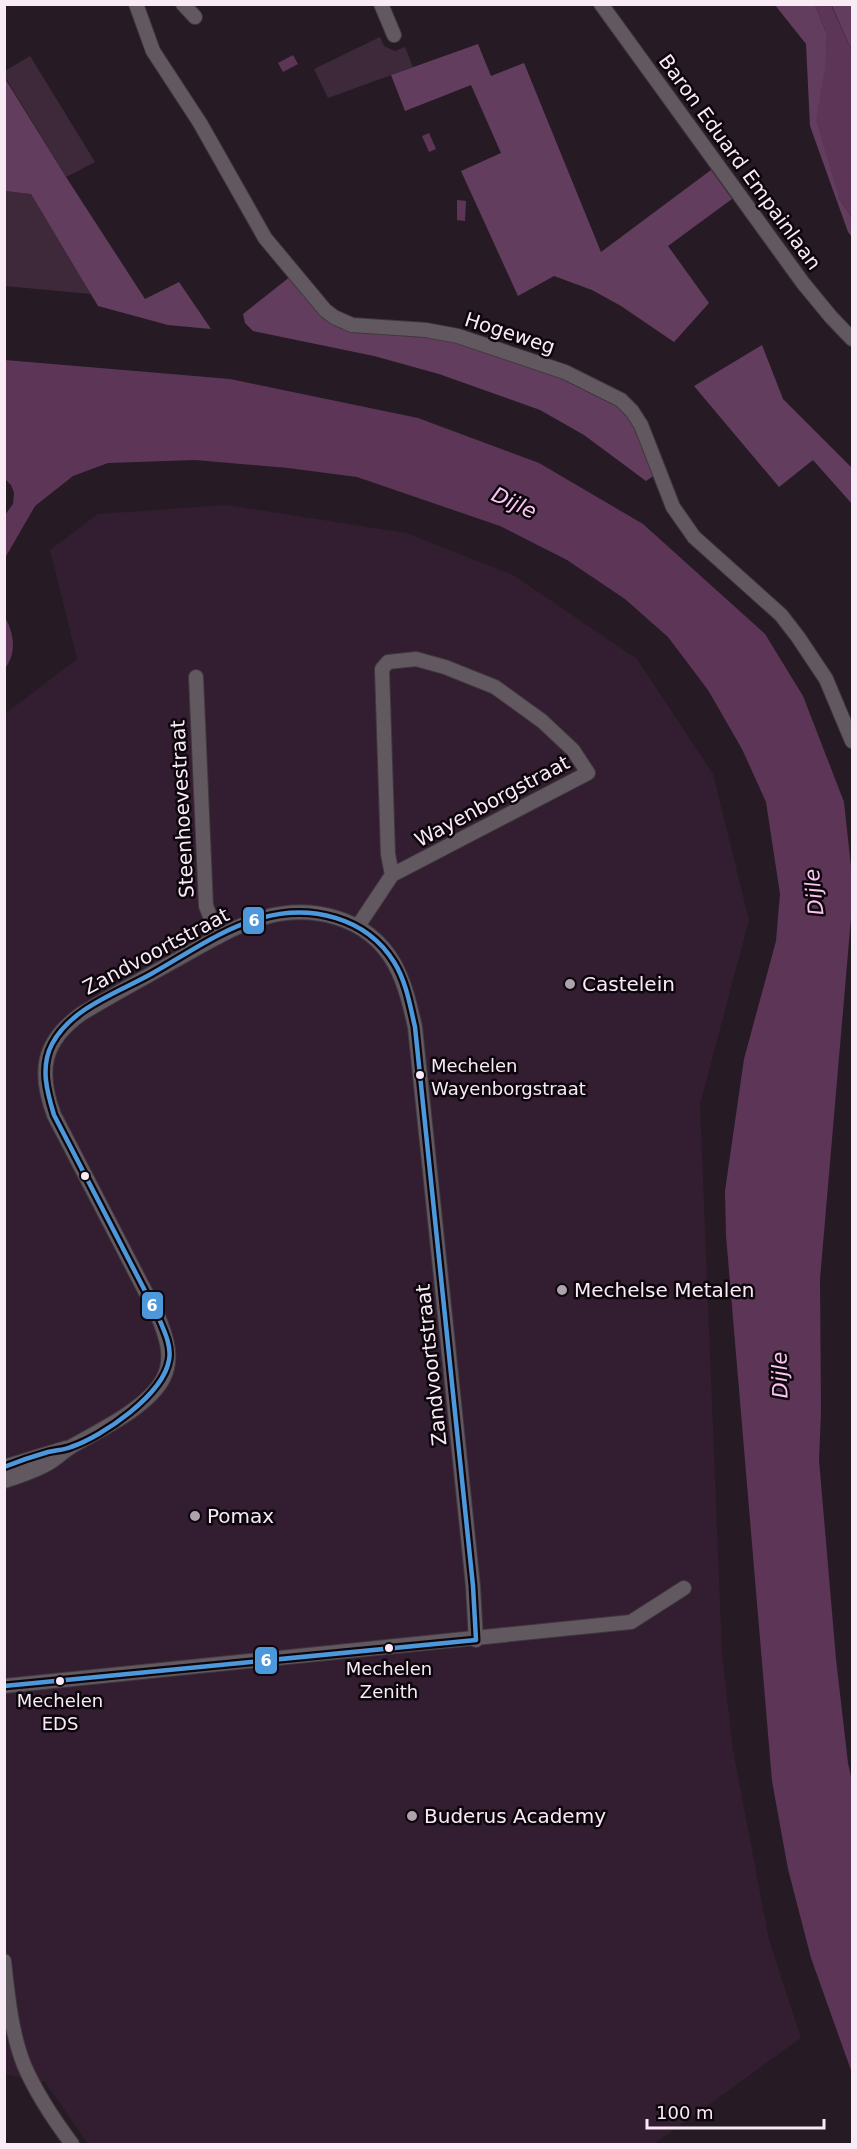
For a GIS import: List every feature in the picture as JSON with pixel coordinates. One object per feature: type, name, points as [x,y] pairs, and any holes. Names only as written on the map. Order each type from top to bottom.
[{"type":"street","name":"Hogeweg","points":[[136,4],[153,51],[200,123],[260,230],[325,310],[334,317],[358,326],[426,330],[458,336],[565,372],[621,400],[641,425],[673,507],[694,537],[781,615],[798,637],[826,679],[852,741]]},
{"type":"street","points":[[183,4],[195,18]]},
{"type":"street","points":[[381,4],[394,35]]},
{"type":"street","name":"Baron Eduard Empainlaan","points":[[601,4],[803,282],[852,339]]},
{"type":"street","name":"Wayenborgstraat","points":[[358,926],[392,875],[588,773],[573,750],[542,721],[495,687],[416,658],[388,662],[382,669],[388,854],[392,875]]},
{"type":"street","name":"Steenhoevestraat","points":[[196,677],[206,906],[218,937]]},
{"type":"street","name":"Zandvoortstraat","points":[[4,1481],[51,1462],[71,1447],[121,1419],[153,1393],[163,1378],[169,1361],[168,1340],[158,1316],[54,1115],[46,1093],[47,1056],[59,1033],[81,1014],[218,937],[262,918],[304,912],[331,915],[358,926],[377,942],[394,962],[408,996],[415,1027],[473,1586],[476,1640]]},
{"type":"street","name":"Zandvoortstraat","points":[[4,1467],[50,1451],[71,1447]]},
{"type":"street","points":[[4,1686],[476,1640],[631,1622],[684,1588]]},
{"type":"street","points":[[4,1961],[9,2006],[25,2066],[56,2122],[72,2145]]},
{"type":"shaded area","points":[[775,5],[815,5],[827,34],[826,68],[839,198],[852,218],[852,237],[848,232],[810,126],[806,44]]},
{"type":"shaded area","points":[[852,5],[852,51],[832,6]]},
{"type":"shaded area","points":[[380,37],[384,46],[395,51],[405,47],[413,67],[328,98],[314,69]]},
{"type":"shaded area","points":[[478,44],[491,76],[524,63],[601,252],[711,170],[732,199],[668,246],[709,303],[674,342],[621,306],[592,290],[554,276],[518,296],[461,171],[501,153],[471,85],[405,111],[391,75]]},
{"type":"shaded area","points":[[30,56],[95,162],[66,177],[5,77],[5,71]]},
{"type":"shaded area","points":[[4,77],[145,299],[179,282],[211,329],[168,325],[98,306],[31,194],[5,191]]},
{"type":"shaded area","points":[[5,191],[31,194],[91,294],[5,286]]},
{"type":"shaded area","points":[[291,276],[325,314],[430,334],[578,381],[630,414],[656,474],[646,481],[584,435],[540,410],[439,374],[374,356],[253,331],[245,323],[243,314]]},
{"type":"shaded area","points":[[762,345],[783,399],[852,468],[852,504],[813,460],[779,487],[694,386]]},
{"type":"shaded area","points":[[226,505],[406,533],[513,575],[637,659],[713,774],[749,920],[700,1104],[722,1654],[733,1750],[769,1940],[801,2038],[654,2144],[88,2144],[45,2082],[5,2074],[5,714],[77,659],[50,550],[98,514]]},
{"type":"water","points":[[815,5],[831,5],[852,51],[852,218],[839,198],[816,120],[825,68],[827,34]]},
{"type":"water","points":[[293,55],[298,64],[283,72],[278,63]]},
{"type":"water","points":[[429,133],[436,149],[429,152],[422,136]]},
{"type":"water","points":[[457,200],[466,201],[465,221],[457,220]]},
{"type":"water","name":"Dijle","points":[[5,360],[230,379],[418,418],[539,463],[643,524],[765,634],[803,696],[844,802],[852,876],[852,906],[820,1279],[819,1460],[836,1659],[852,1782],[852,2073],[811,1958],[788,1869],[772,1781],[726,1235],[725,1191],[744,1059],[776,941],[780,894],[766,802],[742,749],[708,690],[668,637],[625,599],[567,560],[500,526],[357,477],[195,460],[108,463],[73,476],[35,506],[5,558],[5,515],[13,504],[14,493],[11,485],[5,479]]},
{"type":"water","points":[[5,617],[13,650],[5,668]]},
{"type":"transit line","name":"6","points":[[4,1467],[84,1442],[114,1424],[144,1400],[156,1387],[164,1373],[170,1354],[158,1316],[54,1115],[47,1088],[46,1062],[52,1044],[60,1031],[96,1003],[218,935],[261,918],[280,914],[317,914],[353,925],[368,934],[382,947],[398,969],[407,993],[415,1027],[473,1586],[476,1640],[4,1686]]},
{"type":"place","name":"Castelein","points":[[570,984]]},
{"type":"place","name":"Mechelen Wayenborgstraat","points":[[420,1075]]},
{"type":"place","name":"Mechelse Metalen","points":[[562,1290]]},
{"type":"place","name":"Pomax","points":[[195,1516]]},
{"type":"place","name":"Mechelen Zenith","points":[[389,1648]]},
{"type":"place","name":"Mechelen EDS","points":[[60,1681]]},
{"type":"place","name":"Buderus Academy","points":[[412,1816]]}]
